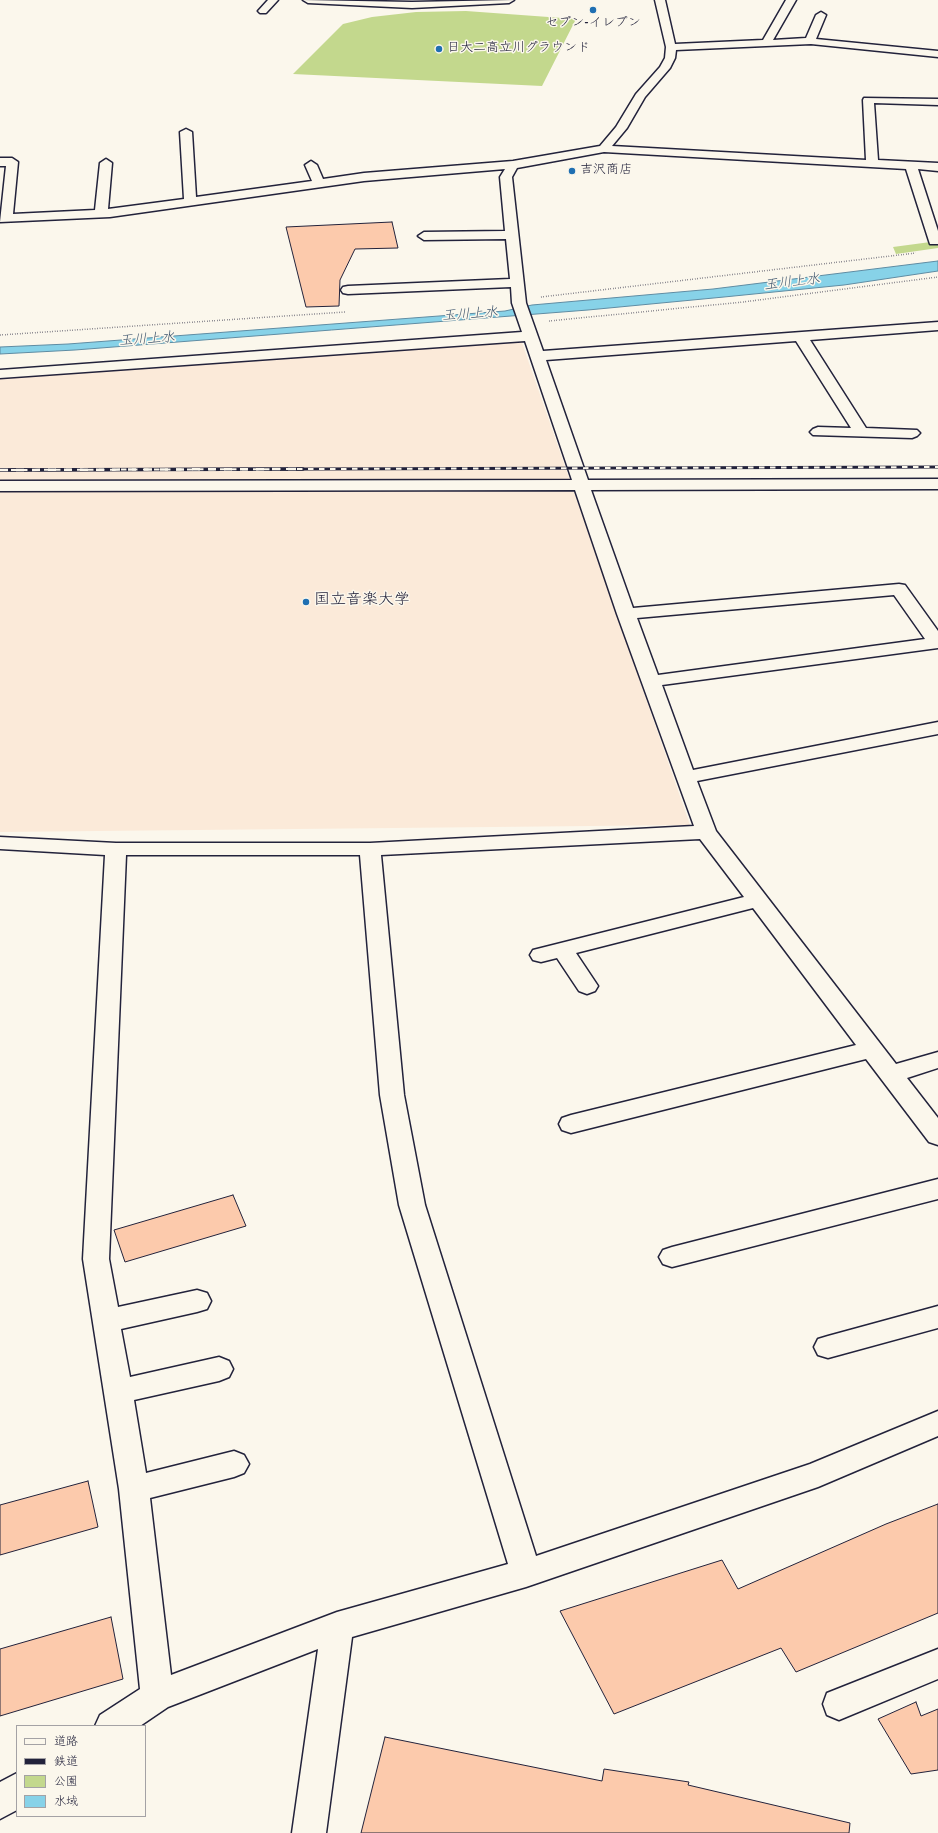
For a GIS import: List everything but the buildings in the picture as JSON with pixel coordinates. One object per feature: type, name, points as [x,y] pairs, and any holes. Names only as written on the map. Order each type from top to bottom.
[{"type":"street","points":[[263,11],[273,0]]},
{"type":"street","points":[[308,0],[439,2],[509,0]]},
{"type":"street","points":[[604,149],[621,128],[640,96],[664,68],[670,58],[671,47],[660,0]]},
{"type":"street","points":[[766,43],[790,0]]},
{"type":"street","points":[[811,41],[812,34],[822,15]]},
{"type":"street","points":[[671,47],[811,41],[938,54]]},
{"type":"street","points":[[872,164],[868,100],[938,102]]},
{"type":"street","points":[[186,132],[190,202]]},
{"type":"street","points":[[0,162],[12,162],[3,218],[101,213],[391,174],[513,165],[604,149],[938,167]]},
{"type":"street","points":[[101,213],[106,163]]},
{"type":"street","points":[[311,165],[319,184]]},
{"type":"street","points":[[513,165],[506,177],[516,283],[525,320],[583,485],[626,614],[652,681],[706,832],[938,1136]]},
{"type":"street","points":[[911,166],[935,241]]},
{"type":"street","points":[[424,236],[512,235]]},
{"type":"street","points":[[348,290],[516,283]]},
{"type":"street","points":[[0,374],[525,320]]},
{"type":"street","points":[[538,356],[938,326]]},
{"type":"street","points":[[801,337],[861,432]]},
{"type":"street","points":[[818,432],[912,433]]},
{"type":"street","points":[[0,486],[938,484]]},
{"type":"street","points":[[626,614],[899,589],[937,643],[652,681]]},
{"type":"street","points":[[687,777],[938,728]]},
{"type":"street","points":[[0,844],[116,849],[370,849],[706,832]]},
{"type":"street","points":[[116,849],[96,1259],[134,1489],[157,1696]]},
{"type":"street","points":[[370,849],[392,1095],[412,1205],[526,1573]]},
{"type":"street","points":[[586,986],[552,952],[758,900]]},
{"type":"street","points":[[571,1124],[872,1049]]},
{"type":"street","points":[[891,1074],[938,1060]]},
{"type":"street","points":[[672,1257],[938,1190]]},
{"type":"street","points":[[106,1321],[197,1301]]},
{"type":"street","points":[[828,1347],[938,1317]]},
{"type":"street","points":[[118,1392],[219,1369]]},
{"type":"street","points":[[114,1725],[157,1696],[337,1627],[526,1573],[818,1474],[938,1423]]},
{"type":"street","points":[[134,1489],[234,1464]]},
{"type":"street","points":[[309,1833],[337,1627]]},
{"type":"street","points":[[839,1704],[938,1664]]},
{"type":"street","points":[[0,1802],[16,1791]]},
{"type":"path","points":[[525,320],[744,302],[938,277]]},
{"type":"shaded area","name":"国立音楽大学","points":[[520,337],[690,825],[0,832],[0,379]]},
{"type":"green space","name":"日大二高立川グラウンド","points":[[466,11],[576,19],[542,86],[293,74],[343,24],[372,17],[416,12]]},
{"type":"green space","points":[[938,241],[938,248],[896,254],[893,247]]},
{"type":"water","name":"玉川上水","points":[[938,261],[938,271],[844,285],[724,297],[588,310],[75,350],[0,354],[0,347],[68,344],[505,311],[532,305],[713,289]]},
{"type":"railway","points":[[303,469],[0,470],[938,467]]},
{"type":"place","name":"セブン-イレブン","points":[[593,10]]},
{"type":"place","name":"日大二高立川グラウンド","points":[[439,49]]},
{"type":"place","name":"吉沢商店","points":[[572,171]]},
{"type":"place","name":"国立音楽大学","points":[[306,602]]}]
